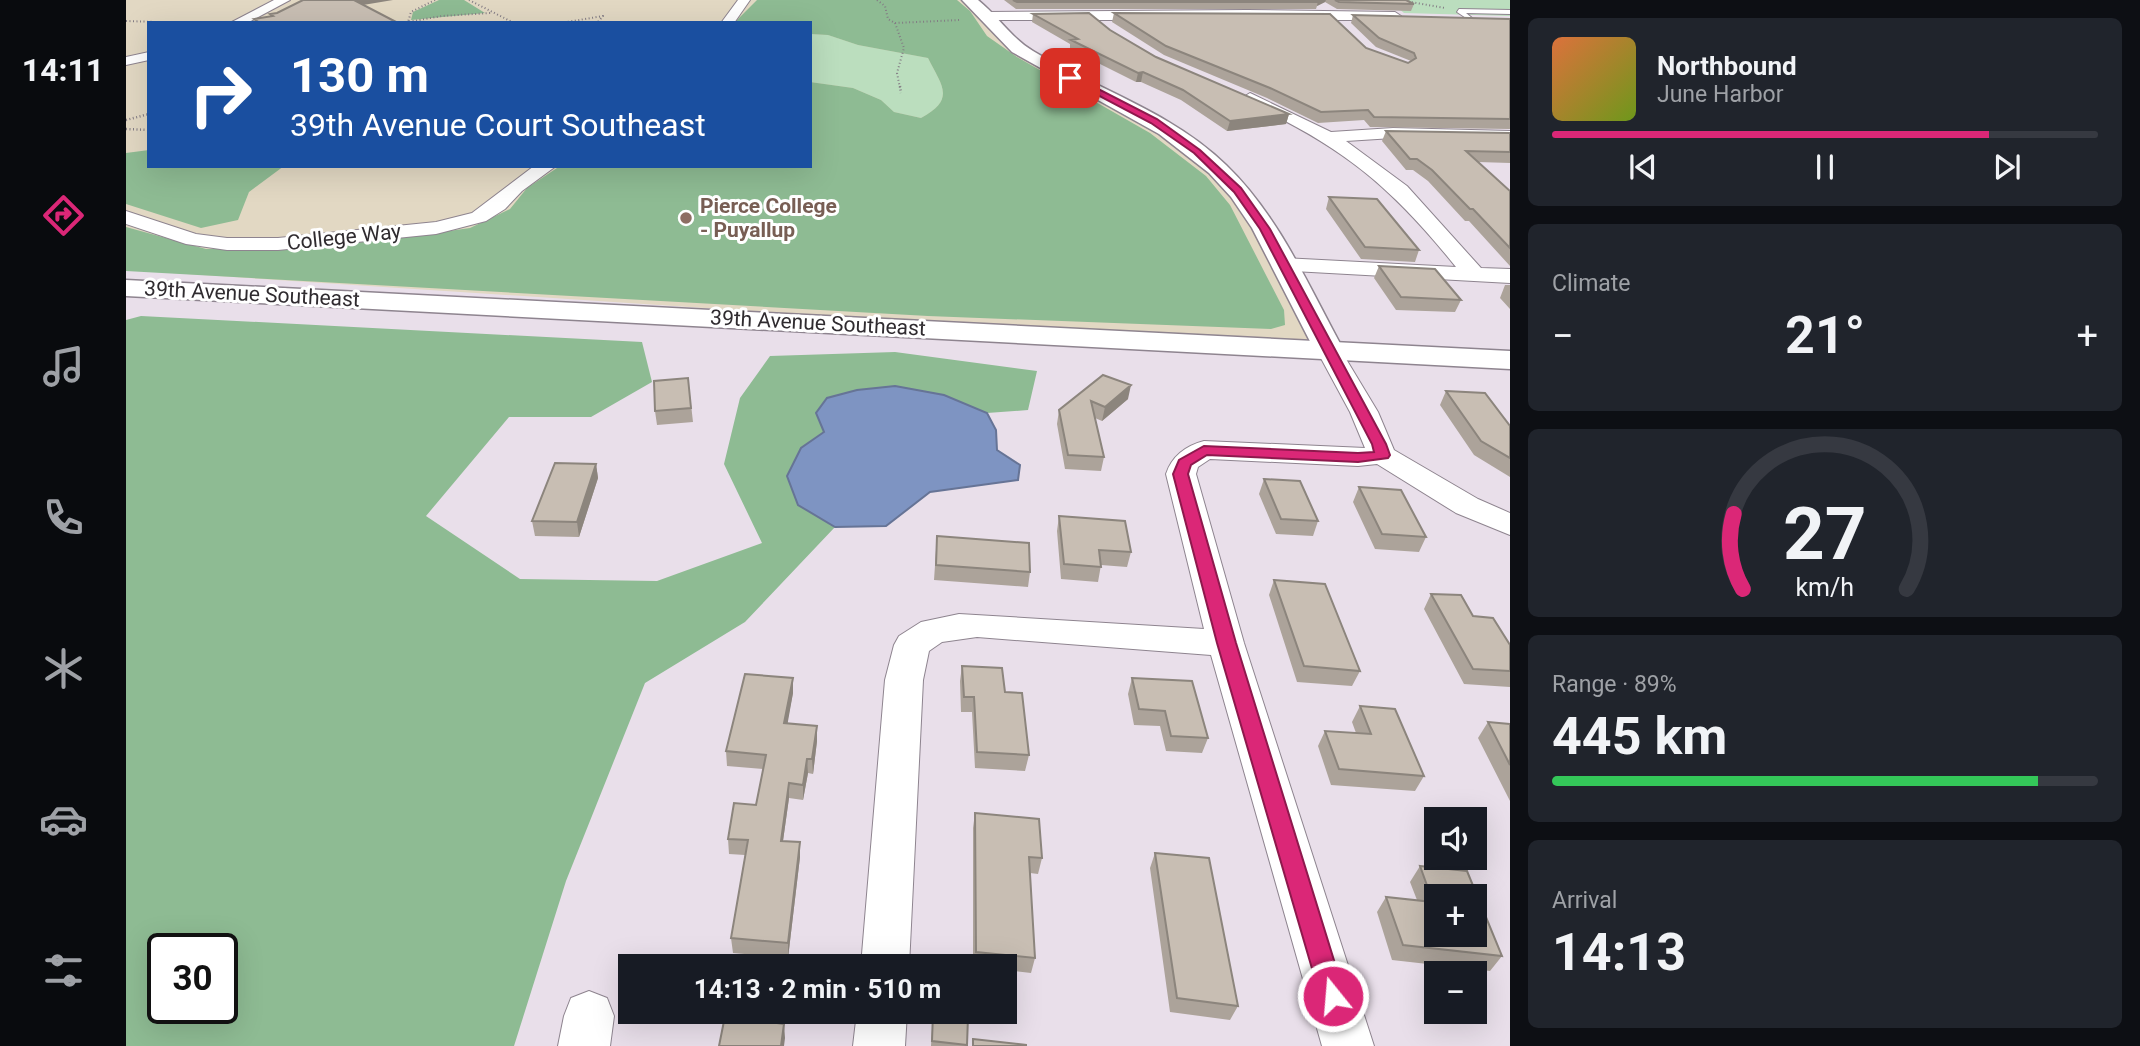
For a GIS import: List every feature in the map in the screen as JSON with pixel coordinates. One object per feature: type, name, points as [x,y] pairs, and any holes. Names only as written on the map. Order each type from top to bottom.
[{"type":"street","points":[[240,21],[284,0]]},
{"type":"street","points":[[728,21],[744,0]]},
{"type":"street","points":[[969,0],[988,17],[1004,38],[1024,53],[1137,111],[1197,152],[1238,190],[1249,205],[1364,412],[1382,455]]},
{"type":"street","points":[[1315,0],[1348,31]]},
{"type":"street","points":[[1092,15],[1108,31]]},
{"type":"street","points":[[1442,18],[1464,15],[1510,20]]},
{"type":"street","points":[[988,17],[1403,16]]},
{"type":"street","points":[[126,62],[147,58]]},
{"type":"street","points":[[1229,88],[1328,137],[1365,162],[1399,190],[1474,274]]},
{"type":"street","points":[[1328,137],[1393,133],[1510,136]]},
{"type":"street","name":"College Way","points":[[126,217],[193,240],[227,244],[278,244],[436,228],[479,217],[498,205],[515,187],[544,168]]},
{"type":"street","points":[[1283,265],[1510,276]]},
{"type":"street","name":"39th Avenue Southeast","points":[[126,288],[1510,360]]},
{"type":"street","points":[[1348,1046],[1226,643],[1181,474],[1184,463],[1204,450],[1358,457],[1382,455],[1467,506],[1510,525]]},
{"type":"street","points":[[886,954],[904,680],[912,645],[934,631],[977,625],[1226,643]]},
{"type":"street","points":[[879,1046],[881,1024]]},
{"type":"lane","points":[[1464,15],[1510,12]]},
{"type":"path","points":[[408,21],[411,12],[435,0]]},
{"type":"path","points":[[469,0],[509,21]]},
{"type":"path","points":[[877,0],[885,6],[888,19],[895,23],[988,17]]},
{"type":"path","points":[[1401,0],[1464,15]]},
{"type":"path","points":[[414,21],[491,13]]},
{"type":"path","points":[[573,21],[603,16],[599,21]]},
{"type":"path","points":[[126,21],[147,22]]},
{"type":"path","points":[[895,23],[905,48],[897,73],[901,93]]},
{"type":"path","points":[[126,120],[147,115]]},
{"type":"path","points":[[126,129],[147,130]]},
{"type":"shaded area","name":"Pierce College - Puyallup","points":[[126,0],[965,0],[1070,78],[1212,165],[1328,349],[126,270]]},
{"type":"green space","points":[[439,0],[464,0],[485,13],[411,20],[413,12]]},
{"type":"green space","name":"Pierce College - Puyallup","points":[[757,0],[957,0],[970,11],[987,36],[1017,57],[1150,133],[1206,176],[1230,205],[1284,310],[1285,325],[1271,329],[928,316],[126,271],[126,227],[206,249],[277,249],[392,239],[470,228],[510,209],[527,188],[557,168],[812,168],[812,82],[853,88],[881,100],[894,112],[921,118],[939,105],[942,98],[941,84],[928,58],[858,45],[828,35],[812,34],[812,21],[736,21]]},
{"type":"green space","points":[[1388,0],[1510,0],[1510,16],[1404,13]]},
{"type":"green space","points":[[812,34],[828,35],[858,45],[928,58],[943,91],[939,105],[921,118],[894,112],[881,100],[853,88],[812,82]]},
{"type":"green space","points":[[147,150],[147,168],[281,168],[249,192],[238,220],[201,228],[126,204],[126,153]]},
{"type":"green space","points":[[141,316],[642,342],[652,382],[591,417],[509,417],[426,516],[520,579],[657,581],[762,543],[724,464],[740,398],[770,356],[895,352],[1037,371],[1028,410],[987,413],[944,395],[895,386],[857,390],[827,398],[816,413],[824,432],[801,448],[798,505],[835,527],[745,622],[645,683],[566,881],[514,1046],[126,1046],[126,320]]},
{"type":"water","points":[[895,386],[944,395],[987,413],[996,430],[997,450],[1020,465],[1018,480],[930,492],[886,526],[835,527],[798,505],[787,476],[801,448],[824,432],[816,413],[827,398],[857,390]]},
{"type":"building","points":[[303,0],[354,0],[394,21],[254,19],[277,13]]},
{"type":"building","points":[[1013,0],[1318,0],[1318,2],[1017,2]]},
{"type":"building","points":[[1335,0],[1406,0],[1414,4],[1339,2]]},
{"type":"building","points":[[1089,13],[1110,30],[1156,57],[1289,114],[1230,121],[1183,90],[1143,72],[1138,73],[1071,40],[1078,39],[1033,14]]},
{"type":"building","points":[[1114,13],[1330,14],[1366,48],[1408,63],[1416,58],[1414,53],[1379,38],[1353,15],[1510,19],[1510,119],[1374,117],[1368,110],[1321,112],[1270,88],[1166,46]]},
{"type":"building","points":[[1386,131],[1510,133],[1510,152],[1466,151],[1510,191],[1510,248],[1432,170],[1417,159],[1410,159]]},
{"type":"building","points":[[1329,197],[1377,199],[1419,250],[1365,247]]},
{"type":"building","points":[[1379,266],[1435,269],[1461,300],[1401,297]]},
{"type":"building","points":[[1103,375],[1131,385],[1105,407],[1091,401],[1104,457],[1068,455],[1059,410]]},
{"type":"building","points":[[688,378],[691,408],[655,411],[654,381]]},
{"type":"building","points":[[1446,391],[1485,393],[1510,426],[1510,458],[1481,441]]},
{"type":"building","points":[[555,463],[596,464],[577,522],[532,521]]},
{"type":"building","points":[[1264,479],[1300,481],[1318,521],[1281,519]]},
{"type":"building","points":[[1359,487],[1401,490],[1426,537],[1382,534]]},
{"type":"building","points":[[1059,516],[1125,521],[1131,552],[1099,550],[1101,567],[1064,564]]},
{"type":"building","points":[[937,536],[1029,543],[1030,572],[936,565]]},
{"type":"building","points":[[1274,580],[1325,584],[1360,671],[1304,666]]},
{"type":"building","points":[[1431,594],[1461,595],[1473,616],[1493,618],[1510,645],[1510,671],[1473,669]]},
{"type":"building","points":[[962,666],[1002,668],[1005,692],[1022,693],[1029,755],[977,752],[974,697],[964,697]]},
{"type":"building","points":[[745,674],[793,678],[784,723],[817,726],[812,759],[807,759],[803,785],[789,783],[781,841],[800,842],[788,943],[731,938],[748,840],[728,839],[734,803],[756,805],[766,755],[726,751]]},
{"type":"building","points":[[1132,678],[1192,681],[1208,738],[1171,736],[1165,711],[1139,709]]},
{"type":"building","points":[[1360,706],[1395,709],[1424,776],[1339,769],[1325,731],[1371,734]]},
{"type":"building","points":[[1488,722],[1510,724],[1510,765]]},
{"type":"building","points":[[975,813],[1039,819],[1042,858],[1029,857],[1035,958],[1017,956],[1017,954],[976,952]]},
{"type":"building","points":[[1155,853],[1209,858],[1238,1006],[1177,998]]},
{"type":"building","points":[[1420,866],[1424,866],[1424,870],[1467,871],[1472,884],[1426,884]]},
{"type":"building","points":[[1386,897],[1424,901],[1424,947],[1487,947],[1487,920],[1502,956],[1403,945]]},
{"type":"building","points":[[723,1024],[784,1024],[781,1046],[719,1046]]},
{"type":"building","points":[[933,1024],[968,1024],[967,1045],[932,1041]]},
{"type":"building","points":[[973,1039],[1026,1045],[1026,1046],[973,1046]]},
{"type":"place","name":"Pierce College - Puyallup","points":[[686,218]]},
{"type":"route","points":[[1070,78],[1154,121],[1197,152],[1238,190],[1265,229],[1379,444],[1382,455],[1358,457],[1204,450],[1184,463],[1181,474],[1226,643],[1333,996]]}]
